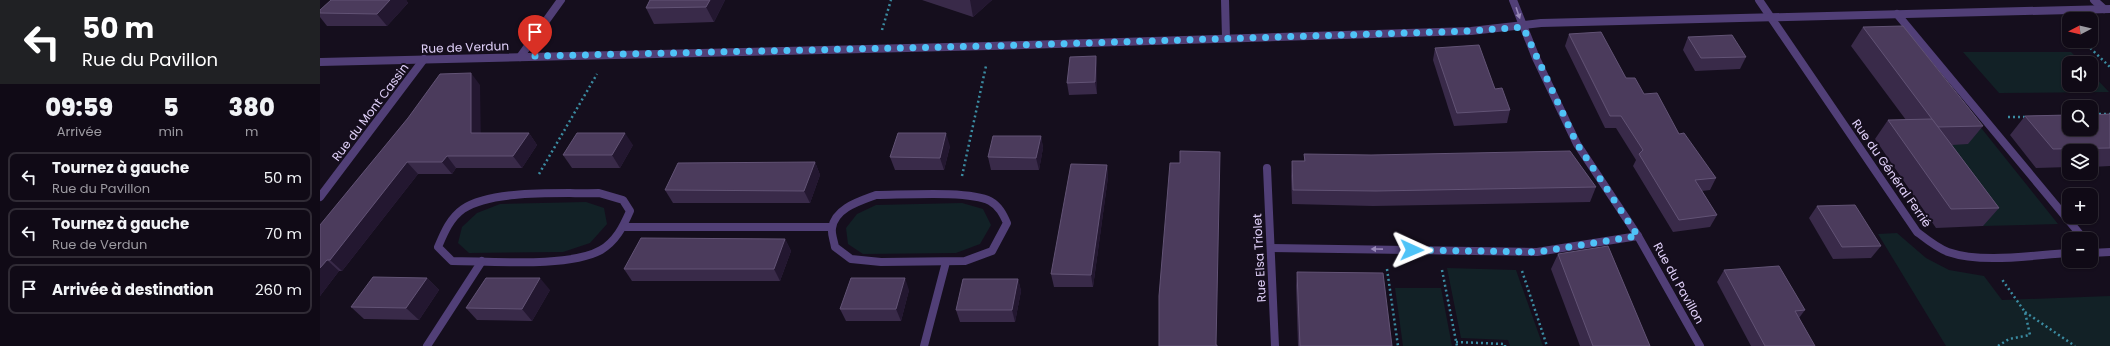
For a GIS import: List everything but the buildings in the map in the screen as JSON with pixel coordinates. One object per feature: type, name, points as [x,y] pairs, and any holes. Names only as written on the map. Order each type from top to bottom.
[{"type":"street","points":[[520,57],[561,0]]},
{"type":"street","points":[[1225,0],[1226,38]]},
{"type":"street","name":"Rue du Pavillon","points":[[1514,0],[1523,27],[1577,144],[1638,236],[1700,346]]},
{"type":"street","name":"Rue du Général Ferrié","points":[[1759,0],[1917,232],[1931,243],[1949,252],[1970,257],[2062,253]]},
{"type":"street","points":[[2094,0],[2107,9]]},
{"type":"street","name":"Rue de Verdun","points":[[320,62],[990,46],[1471,31],[1523,27],[1540,24],[2107,9]]},
{"type":"street","points":[[1897,14],[2078,232]]},
{"type":"street","name":"Rue du Mont Cassin","points":[[320,197],[424,59]]},
{"type":"street","name":"Rue Elsa Triolet","points":[[1267,168],[1275,346]]},
{"type":"street","points":[[599,193],[623,200],[630,211],[625,227],[611,243],[589,255],[571,260],[452,261],[438,247],[445,228],[464,208],[498,196],[599,193]]},
{"type":"street","points":[[958,194],[973,195],[987,199],[1002,209],[1007,223],[992,250],[965,261],[882,262],[851,259],[835,247],[832,227],[839,215],[856,202],[876,195],[958,194]]},
{"type":"street","points":[[625,227],[832,227]]},
{"type":"street","points":[[1271,248],[1537,252],[1638,236]]},
{"type":"street","points":[[2098,251],[2110,252]]},
{"type":"street","points":[[427,346],[482,261]]},
{"type":"street","points":[[924,346],[946,262]]},
{"type":"path","points":[[876,48],[891,0]]},
{"type":"path","points":[[958,194],[990,46]]},
{"type":"path","points":[[2090,48],[2110,67]]},
{"type":"path","points":[[527,195],[608,55]]},
{"type":"path","points":[[2098,115],[2110,114]]},
{"type":"path","points":[[1982,118],[2029,117]]},
{"type":"path","points":[[1385,250],[1398,346]]},
{"type":"path","points":[[1438,251],[1457,346]]},
{"type":"path","points":[[1515,252],[1547,346]]},
{"type":"path","points":[[1986,256],[2025,312],[2075,346]]},
{"type":"path","points":[[1998,346],[2009,339],[2030,334],[2025,312]]},
{"type":"path","points":[[1456,342],[1505,344],[1506,346]]},
{"type":"shaded area","points":[[1914,44],[2058,224],[1983,226],[1924,145]]},
{"type":"shaded area","points":[[1963,52],[2071,52],[2075,56],[2062,56],[2062,92],[2098,92],[2098,80],[2109,92],[1999,93]]},
{"type":"shaded area","points":[[586,202],[604,208],[607,224],[590,243],[563,252],[469,253],[458,243],[462,227],[477,213],[500,204]]},
{"type":"shaded area","points":[[962,203],[983,209],[991,225],[980,244],[956,253],[863,254],[848,244],[846,228],[857,214],[876,205]]},
{"type":"shaded area","points":[[1897,233],[1926,258],[1949,270],[1984,276],[2002,300],[2110,296],[2110,346],[1946,346],[1878,234]]},
{"type":"shaded area","points":[[1447,268],[1516,270],[1543,346],[1510,346],[1508,340],[1461,338]]},
{"type":"shaded area","points":[[1395,288],[1441,288],[1452,346],[1403,346]]},
{"type":"route","points":[[535,56],[990,46],[1471,31],[1523,27],[1577,144],[1638,236],[1537,252],[1412,250]]}]
